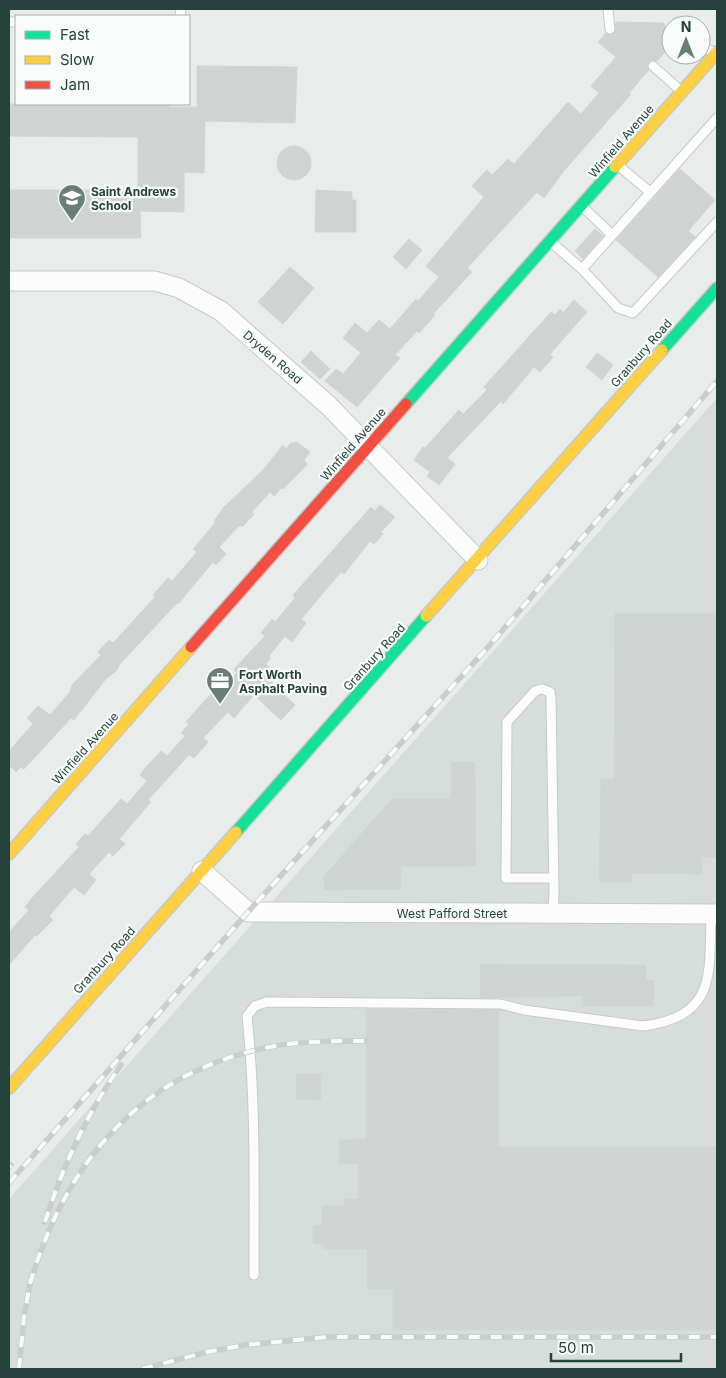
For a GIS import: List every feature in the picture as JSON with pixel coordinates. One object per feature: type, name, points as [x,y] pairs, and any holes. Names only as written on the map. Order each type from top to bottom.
[{"type":"street","name":"Winfield Avenue","points":[[9,854],[716,54]]},
{"type":"street","name":"Dryden Road","points":[[9,281],[155,280],[179,288],[221,311],[329,406],[370,446],[478,560]]},
{"type":"street","name":"Granbury Road","points":[[9,1088],[717,288]]},
{"type":"street","name":"West Pafford Street","points":[[202,871],[248,912],[714,914]]},
{"type":"lane","points":[[608,9],[610,29]]},
{"type":"lane","points":[[653,66],[682,92]]},
{"type":"lane","points":[[582,269],[717,118]]},
{"type":"lane","points":[[618,165],[650,192]]},
{"type":"lane","points":[[582,206],[612,235]]},
{"type":"lane","points":[[550,242],[582,269],[618,308],[633,313],[717,222]]},
{"type":"lane","points":[[553,878],[506,878],[507,722],[535,691],[542,689],[550,692],[552,698],[553,878],[553,914]]},
{"type":"lane","points":[[254,1275],[254,1150],[251,1052],[247,1016],[255,1006],[267,1002],[500,1004],[524,1010],[643,1026],[657,1024],[671,1020],[689,1010],[703,994],[709,978],[714,914]]},
{"type":"shaded area","points":[[717,398],[717,1369],[9,1369],[9,1199]]},
{"type":"building","points":[[616,22],[661,23],[661,56],[657,61],[652,60],[648,62],[649,70],[629,93],[631,94],[563,172],[544,198],[537,192],[467,268],[472,272],[433,314],[435,315],[419,333],[417,331],[395,355],[400,358],[357,407],[325,381],[336,369],[343,374],[361,353],[343,338],[355,323],[367,333],[379,320],[390,329],[416,299],[418,301],[439,277],[426,266],[484,197],[472,186],[487,170],[492,175],[508,159],[514,164],[568,102],[581,114],[599,93],[591,86],[616,57],[598,42],[606,33],[614,34]]},
{"type":"building","points":[[197,66],[297,67],[295,123],[205,121],[204,173],[184,172],[184,212],[140,211],[141,238],[9,238],[9,190],[138,190],[138,137],[9,136],[9,104],[169,105],[169,107],[197,107]]},
{"type":"building","points":[[294,146],[306,151],[311,163],[306,175],[294,180],[282,175],[277,163],[282,151]]},
{"type":"building","points":[[680,169],[715,200],[688,231],[695,237],[658,277],[616,240]]},
{"type":"building","points":[[316,190],[352,192],[352,200],[356,200],[356,232],[315,232]]},
{"type":"building","points":[[595,229],[603,236],[583,259],[575,251]]},
{"type":"building","points":[[409,239],[422,250],[406,269],[393,257]]},
{"type":"building","points":[[290,267],[314,288],[283,324],[258,302]]},
{"type":"building","points":[[574,300],[587,312],[550,354],[553,357],[540,372],[534,367],[503,404],[501,401],[447,458],[455,464],[439,485],[427,476],[430,472],[414,460],[423,447],[425,448],[459,410],[463,414],[487,390],[484,387],[551,312],[555,315],[560,309],[563,313]]},
{"type":"building","points":[[311,351],[330,369],[320,379],[301,362]]},
{"type":"building","points":[[597,353],[613,365],[602,380],[586,367]]},
{"type":"building","points":[[297,442],[310,452],[304,460],[307,465],[274,496],[270,492],[252,512],[254,514],[242,527],[240,525],[219,547],[226,554],[216,565],[213,562],[178,604],[120,664],[117,670],[105,680],[74,720],[71,718],[24,769],[21,767],[16,772],[9,765],[9,751],[33,724],[27,718],[38,706],[50,715],[70,692],[72,685],[101,655],[98,652],[109,640],[113,643],[155,597],[153,595],[168,578],[172,581],[197,552],[193,549],[215,523],[214,521],[223,508],[263,470],[283,445],[286,449],[290,444]]},
{"type":"building","points":[[380,505],[395,517],[381,532],[383,534],[374,544],[370,541],[344,574],[341,572],[301,619],[306,623],[292,642],[285,636],[269,656],[271,658],[266,664],[269,667],[262,674],[295,705],[281,720],[254,695],[234,718],[228,712],[203,738],[208,742],[194,758],[189,755],[148,800],[151,802],[119,839],[125,844],[113,856],[109,852],[89,874],[96,880],[84,895],[74,887],[49,916],[53,920],[37,936],[35,935],[9,965],[9,932],[29,910],[25,907],[32,898],[79,847],[76,844],[85,834],[88,836],[121,799],[127,804],[147,781],[140,775],[146,767],[161,751],[167,756],[185,736],[181,733],[189,724],[186,722],[208,697],[214,692],[216,694],[237,673],[234,669],[265,636],[261,633],[272,619],[275,622],[295,598],[293,595],[371,507],[375,511]]},
{"type":"building","points":[[615,613],[717,613],[717,857],[702,857],[702,874],[632,873],[632,882],[599,882],[601,779],[614,779]]},
{"type":"building","points":[[451,762],[475,762],[476,866],[401,867],[401,889],[324,890],[324,876],[392,799],[451,799]]},
{"type":"building","points":[[480,964],[646,965],[646,980],[654,980],[654,1006],[583,1006],[583,996],[480,998]]},
{"type":"building","points":[[366,1009],[499,1010],[499,1147],[717,1147],[717,1330],[393,1330],[393,1289],[367,1289],[367,1249],[324,1249],[324,1244],[313,1244],[313,1225],[322,1225],[322,1206],[344,1206],[344,1199],[358,1199],[358,1164],[339,1164],[339,1140],[366,1139]]},
{"type":"building","points":[[296,1074],[321,1074],[321,1100],[296,1099]]},
{"type":"railway","points":[[9,1183],[248,912],[489,646],[717,381]]},
{"type":"railway","points":[[30,1284],[45,1239],[65,1198],[89,1161],[116,1128],[149,1099],[186,1076],[228,1058],[286,1044],[366,1041]]},
{"type":"railway","points":[[45,1222],[77,1140],[97,1102],[121,1065]]},
{"type":"railway","points":[[19,1369],[24,1317],[31,1278]]},
{"type":"railway","points":[[142,1369],[207,1352],[245,1345],[327,1337],[717,1337]]},
{"type":"traffic: fast","points":[[406,404],[615,167]]},
{"type":"traffic: fast","points":[[662,350],[717,288]]},
{"type":"traffic: fast","points":[[236,832],[426,616]]},
{"type":"traffic: slow","points":[[615,167],[717,52]]},
{"type":"traffic: slow","points":[[426,616],[662,350]]},
{"type":"traffic: slow","points":[[9,854],[191,647]]},
{"type":"traffic: slow","points":[[9,1088],[236,832]]},
{"type":"traffic: jam","points":[[191,647],[406,404]]},
{"type":"place","name":"Saint Andrews School","points":[[72,222]]},
{"type":"place","name":"Fort Worth Asphalt Paving","points":[[220,705]]}]
